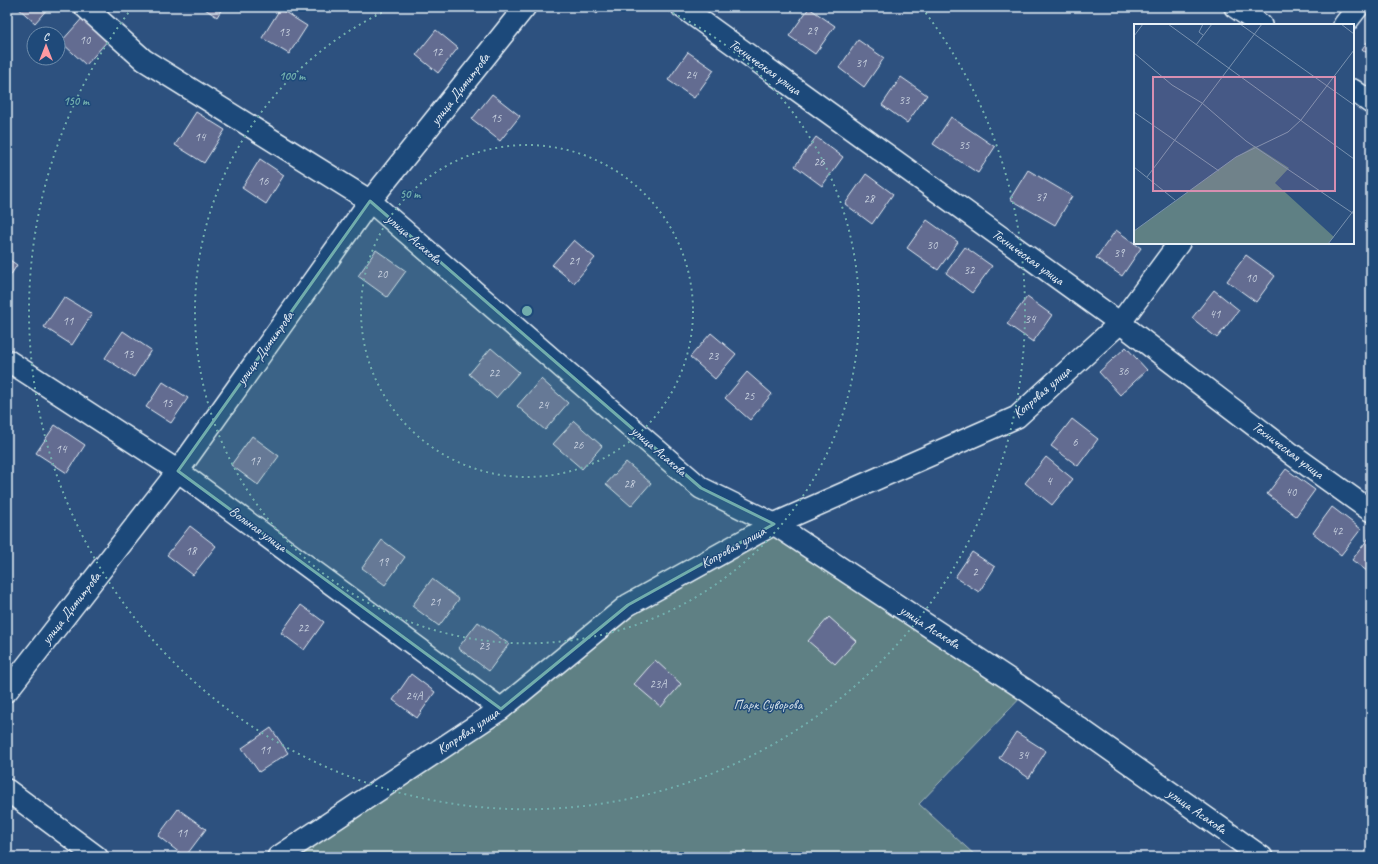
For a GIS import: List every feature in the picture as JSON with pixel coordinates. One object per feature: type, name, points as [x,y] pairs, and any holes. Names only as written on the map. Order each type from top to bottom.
[{"type":"street","name":"улица Асакова","points":[[85,7],[144,60],[370,201],[701,488],[774,524],[1027,691],[1262,857]]},
{"type":"street","name":"улица Димитрова","points":[[7,691],[178,471],[370,201],[525,7]]},
{"type":"street","name":"Техническая улица","points":[[682,7],[1120,323],[1371,511]]},
{"type":"street","points":[[1235,7],[1260,24]]},
{"type":"street","points":[[1345,24],[1358,7]]},
{"type":"street","points":[[1354,91],[1371,103]]},
{"type":"street","name":"Копровая улица","points":[[278,857],[501,709],[628,605],[774,524],[1018,417],[1120,323],[1179,244]]},
{"type":"street","name":"Вольная улица","points":[[7,360],[178,471],[501,709]]},
{"type":"street","points":[[7,790],[97,857]]},
{"type":"highlighted area","points":[[370,201],[701,488],[774,524],[628,605],[501,709],[178,471]]},
{"type":"green space","name":"Парк Суворова","points":[[774,524],[1027,691],[919,804],[977,857],[278,857],[628,605]]},
{"type":"building","points":[[17,7],[49,7],[35,23]]},
{"type":"building","points":[[202,7],[223,7],[217,17]]},
{"type":"building","points":[[588,7],[603,7],[597,14]]},
{"type":"building","points":[[809,8],[835,26],[815,54],[789,36]]},
{"type":"building","points":[[280,9],[307,26],[289,54],[262,38]]},
{"type":"building","points":[[85,15],[110,38],[86,65],[66,47],[66,36]]},
{"type":"building","points":[[436,30],[458,48],[438,73],[416,55]]},
{"type":"building","points":[[1371,37],[1371,56],[1362,49]]},
{"type":"building","points":[[858,40],[884,58],[864,87],[839,68]]},
{"type":"building","points":[[688,52],[714,70],[694,98],[668,80]]},
{"type":"building","points":[[901,77],[927,95],[907,123],[882,105]]},
{"type":"building","points":[[492,94],[520,116],[500,141],[472,119]]},
{"type":"building","points":[[196,112],[225,130],[204,163],[175,145]]},
{"type":"building","points":[[951,117],[995,147],[978,173],[933,144]]},
{"type":"building","points":[[816,137],[843,157],[822,186],[795,166]]},
{"type":"building","points":[[260,159],[284,175],[266,204],[242,188]]},
{"type":"building","points":[[1028,170],[1072,196],[1055,225],[1010,199]]},
{"type":"building","points":[[866,174],[893,194],[872,224],[845,204]]},
{"type":"building","points":[[927,220],[958,242],[938,270],[907,248]]},
{"type":"building","points":[[1116,230],[1141,248],[1122,276],[1096,258]]},
{"type":"building","points":[[574,240],[595,258],[574,283],[552,265]]},
{"type":"building","points":[[965,247],[992,266],[972,293],[946,273]]},
{"type":"building","points":[[376,250],[406,271],[387,297],[358,276]]},
{"type":"building","points":[[1246,255],[1275,276],[1256,302],[1227,281]]},
{"type":"building","points":[[7,258],[17,265],[7,281]]},
{"type":"building","points":[[1214,290],[1239,310],[1217,338],[1192,318]]},
{"type":"building","points":[[64,297],[92,314],[72,345],[44,327]]},
{"type":"building","points":[[1027,297],[1052,315],[1033,342],[1007,324]]},
{"type":"building","points":[[123,331],[151,350],[134,377],[105,358]]},
{"type":"building","points":[[711,333],[736,354],[715,379],[690,357]]},
{"type":"building","points":[[1126,347],[1147,370],[1120,395],[1099,372]]},
{"type":"building","points":[[491,348],[519,372],[496,398],[469,374]]},
{"type":"building","points":[[747,372],[772,394],[750,420],[725,398]]},
{"type":"building","points":[[541,379],[568,403],[545,430],[517,406]]},
{"type":"building","points":[[163,382],[188,398],[171,423],[146,407]]},
{"type":"building","points":[[1072,419],[1098,439],[1078,466],[1051,446]]},
{"type":"building","points":[[574,421],[602,446],[582,469],[553,444]]},
{"type":"building","points":[[55,425],[85,445],[67,473],[36,453]]},
{"type":"building","points":[[252,436],[279,456],[258,485],[231,465]]},
{"type":"building","points":[[1046,457],[1073,479],[1052,505],[1025,483]]},
{"type":"building","points":[[626,462],[651,483],[631,506],[606,484]]},
{"type":"building","points":[[1286,469],[1315,490],[1296,516],[1267,494]]},
{"type":"building","points":[[1332,507],[1361,529],[1341,555],[1313,533]]},
{"type":"building","points":[[190,526],[216,546],[193,575],[167,555]]},
{"type":"building","points":[[1371,535],[1371,574],[1352,560]]},
{"type":"building","points":[[382,540],[405,557],[385,585],[362,568]]},
{"type":"building","points":[[972,552],[995,567],[979,592],[955,577]]},
{"type":"building","points":[[432,579],[459,599],[439,626],[412,606]]},
{"type":"building","points":[[301,605],[324,622],[304,650],[281,633]]},
{"type":"building","points":[[829,617],[856,641],[835,664],[808,641]]},
{"type":"building","points":[[478,622],[509,644],[489,671],[458,648]]},
{"type":"building","points":[[655,660],[681,684],[661,707],[634,684]]},
{"type":"building","points":[[411,674],[435,692],[417,718],[393,700]]},
{"type":"building","points":[[271,728],[288,753],[259,772],[242,748]]},
{"type":"building","points":[[1016,732],[1046,751],[1029,778],[999,758]]},
{"type":"building","points":[[178,809],[206,829],[185,857],[158,836]]}]
